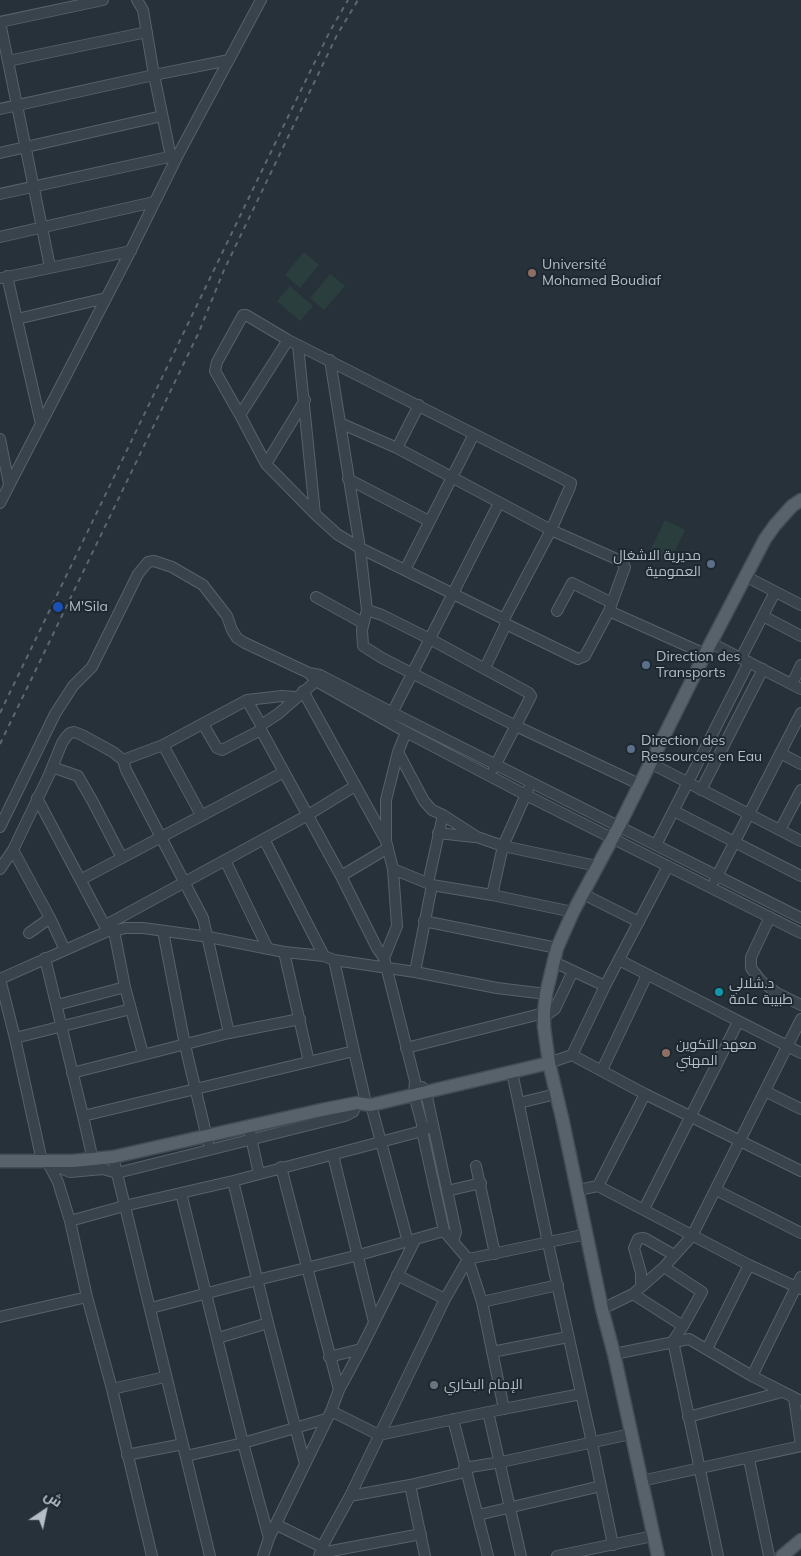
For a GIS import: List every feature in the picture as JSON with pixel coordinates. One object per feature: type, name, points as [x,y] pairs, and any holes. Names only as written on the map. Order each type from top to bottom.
[{"type":"main road","points":[[658,1556],[614,1354],[602,1309],[578,1190],[548,1063],[544,1015],[546,994],[558,948],[573,912],[616,832],[745,576],[765,539],[775,525],[792,506],[801,500]]},
{"type":"main road","points":[[0,1161],[93,1160],[113,1157],[304,1114],[420,1093],[548,1063]]},
{"type":"main road","points":[[782,1556],[801,1540]]},
{"type":"street","points":[[50,267],[0,22],[102,0]]},
{"type":"street","points":[[137,0],[143,10],[162,116],[175,156]]},
{"type":"street","points":[[143,10],[149,0]]},
{"type":"street","points":[[0,503],[131,251],[175,156],[261,0]]},
{"type":"street","points":[[8,62],[147,32]]},
{"type":"street","points":[[0,109],[229,60]]},
{"type":"street","points":[[0,153],[162,116]]},
{"type":"street","points":[[0,194],[175,156]]},
{"type":"street","points":[[0,237],[154,202]]},
{"type":"street","points":[[41,424],[17,319],[3,277],[131,251]]},
{"type":"street","points":[[17,319],[106,298]]},
{"type":"street","points":[[340,423],[397,448],[551,530],[624,564],[625,567],[611,607],[585,656],[578,659],[505,621],[405,570],[360,548],[337,534],[266,464],[240,414],[217,376],[215,367],[241,318],[246,315],[288,340],[571,483],[551,530],[505,621],[485,668]]},
{"type":"street","points":[[240,414],[288,340]]},
{"type":"street","points":[[298,344],[315,514]]},
{"type":"street","points":[[330,360],[360,548],[367,610],[363,623],[363,646],[382,658],[413,672],[516,726],[639,784]]},
{"type":"street","points":[[266,464],[305,400]]},
{"type":"street","points":[[397,448],[419,405]]},
{"type":"street","points":[[405,570],[474,434]]},
{"type":"street","points":[[0,444],[9,484]]},
{"type":"street","points":[[348,479],[429,521]]},
{"type":"street","points":[[389,717],[499,503]]},
{"type":"street","points":[[0,827],[55,714],[73,686],[92,667],[138,574],[148,562],[154,561],[172,567],[203,585],[227,616],[237,638],[315,676],[389,717],[496,764],[616,832],[668,866],[801,933]]},
{"type":"street","points":[[745,576],[801,605]]},
{"type":"street","points":[[557,611],[572,583],[611,607],[708,648],[745,660],[796,686],[801,665]]},
{"type":"street","points":[[656,845],[688,783],[775,592]]},
{"type":"street","points":[[316,597],[363,623]]},
{"type":"street","points":[[367,610],[430,639],[529,693],[531,696],[491,776]]},
{"type":"street","points":[[763,616],[801,636]]},
{"type":"street","points":[[701,790],[763,669]]},
{"type":"street","points":[[204,724],[217,748],[222,750],[261,727],[278,714],[300,694],[315,676]]},
{"type":"street","points":[[123,760],[163,745],[247,700],[300,694]]},
{"type":"street","points":[[300,694],[355,786],[387,845]]},
{"type":"street","points":[[247,700],[385,963],[406,1048],[433,1126],[456,1232],[452,1241]]},
{"type":"street","points":[[711,888],[801,712]]},
{"type":"street","points":[[389,717],[406,732],[526,795],[616,832],[656,845],[801,918]]},
{"type":"street","points":[[0,869],[12,850],[62,743],[70,733],[74,732],[98,742],[123,760],[126,770],[203,918],[209,937],[229,1033]]},
{"type":"street","points":[[385,963],[397,926],[392,869],[387,845],[386,800],[398,752],[406,732]]},
{"type":"street","points":[[163,745],[201,815]]},
{"type":"street","points":[[398,752],[424,802],[432,810],[477,837]]},
{"type":"street","points":[[780,753],[801,764]]},
{"type":"street","points":[[650,763],[801,841]]},
{"type":"street","points":[[52,767],[72,772],[78,776],[94,802],[122,858]]},
{"type":"street","points":[[82,879],[284,772]]},
{"type":"street","points":[[492,895],[503,846],[532,783]]},
{"type":"street","points":[[152,1556],[112,1389],[87,1297],[70,1221],[58,1182],[48,1161],[0,979],[109,929],[185,881],[308,815],[355,786]]},
{"type":"street","points":[[780,830],[801,790]]},
{"type":"street","points":[[37,798],[109,929],[143,1054]]},
{"type":"street","points":[[674,811],[801,876]]},
{"type":"street","points":[[415,972],[438,833],[443,815]]},
{"type":"street","points":[[438,833],[477,837],[503,846],[597,866]]},
{"type":"street","points":[[264,839],[324,956]]},
{"type":"street","points":[[341,876],[387,845]]},
{"type":"street","points":[[12,850],[50,918],[65,950]]},
{"type":"street","points":[[225,860],[268,949]]},
{"type":"street","points":[[572,1055],[668,866]]},
{"type":"street","points":[[392,869],[430,884],[573,912]]},
{"type":"street","points":[[583,894],[639,922]]},
{"type":"street","points":[[770,917],[751,957],[751,968],[766,985],[801,1005]]},
{"type":"street","points":[[29,932],[50,918]]},
{"type":"street","points":[[424,921],[558,948]]},
{"type":"street","points":[[109,929],[125,928],[163,931],[209,937],[284,952],[324,956],[334,960],[385,963],[415,972],[497,988],[546,994]]},
{"type":"street","points":[[163,931],[185,1044],[210,1150]]},
{"type":"street","points":[[377,948],[392,941]]},
{"type":"street","points":[[284,952],[309,1062]]},
{"type":"street","points":[[45,958],[93,1160]]},
{"type":"street","points":[[263,1556],[269,1538],[277,1525],[339,1390],[361,1349],[412,1241],[382,1142],[365,1103],[334,960]]},
{"type":"street","points":[[619,960],[801,1053]]},
{"type":"street","points":[[554,962],[606,986]]},
{"type":"street","points":[[406,1048],[544,1015],[555,1009],[573,971]]},
{"type":"street","points":[[602,1070],[647,975]]},
{"type":"street","points":[[57,1005],[124,987]]},
{"type":"street","points":[[15,1038],[131,1009]]},
{"type":"street","points":[[72,1073],[229,1033],[300,1019]]},
{"type":"street","points":[[602,1309],[632,1294],[641,1287],[664,1267],[692,1236],[801,1019]]},
{"type":"street","points":[[644,1209],[738,1022]]},
{"type":"street","points":[[83,1116],[354,1051]]},
{"type":"street","points":[[548,1063],[572,1055],[691,1118],[801,1171]]},
{"type":"street","points":[[512,1072],[613,1545]]},
{"type":"street","points":[[766,1091],[801,1109]]},
{"type":"street","points":[[420,1093],[422,1131],[444,1231],[468,1259],[482,1302],[504,1409]]},
{"type":"street","points":[[519,1103],[556,1094]]},
{"type":"street","points":[[598,1186],[645,1094]]},
{"type":"street","points":[[48,1161],[70,1172],[104,1169],[117,1173],[308,1127],[345,1116],[365,1103]]},
{"type":"street","points":[[304,1114],[308,1127]]},
{"type":"street","points":[[248,1126],[259,1174]]},
{"type":"street","points":[[70,1221],[124,1206],[233,1181],[382,1142],[433,1126]]},
{"type":"street","points":[[190,1140],[192,1154]]},
{"type":"street","points":[[333,1154],[374,1322]]},
{"type":"street","points":[[113,1157],[210,1556]]},
{"type":"street","points":[[476,1166],[495,1254]]},
{"type":"street","points":[[281,1167],[339,1390]]},
{"type":"street","points":[[233,1181],[305,1464]]},
{"type":"street","points":[[447,1191],[481,1183]]},
{"type":"street","points":[[578,1190],[598,1186],[749,1265],[800,1284],[752,1376]]},
{"type":"street","points":[[716,1190],[801,1233]]},
{"type":"street","points":[[181,1193],[243,1443],[269,1538]]},
{"type":"street","points":[[151,1308],[359,1255],[444,1231]]},
{"type":"street","points":[[321,1552],[445,1299],[468,1259],[586,1234]]},
{"type":"street","points":[[641,1287],[641,1273],[634,1248],[634,1244],[638,1239],[646,1239],[674,1254]]},
{"type":"street","points":[[707,1349],[749,1265]]},
{"type":"street","points":[[664,1267],[702,1292],[673,1341],[718,1556]]},
{"type":"street","points":[[397,1275],[445,1299]]},
{"type":"street","points":[[482,1302],[558,1285]]},
{"type":"street","points":[[632,1294],[683,1326]]},
{"type":"street","points":[[0,1318],[87,1297]]},
{"type":"street","points":[[218,1338],[268,1323]]},
{"type":"street","points":[[492,1352],[568,1337]]},
{"type":"street","points":[[614,1354],[689,1339],[752,1376],[782,1392],[799,1398],[801,1446],[749,1459],[641,1481]]},
{"type":"street","points":[[329,1357],[361,1349]]},
{"type":"street","points":[[112,1389],[165,1377]]},
{"type":"street","points":[[688,1417],[782,1392]]},
{"type":"street","points":[[186,1456],[296,1428],[328,1415],[378,1436],[581,1394]]},
{"type":"street","points":[[488,1412],[501,1462],[520,1556]]},
{"type":"street","points":[[453,1419],[488,1556]]},
{"type":"street","points":[[350,1496],[410,1485],[465,1470],[631,1434]]},
{"type":"street","points":[[127,1455],[183,1444]]},
{"type":"street","points":[[749,1459],[769,1556]]},
{"type":"street","points":[[410,1485],[425,1556]]},
{"type":"street","points":[[478,1516],[601,1486]]},
{"type":"street","points":[[277,1525],[321,1552],[421,1534]]},
{"type":"street","points":[[557,1556],[653,1536]]},
{"type":"green space","points":[[304,252],[319,265],[300,288],[285,275]]},
{"type":"green space","points":[[330,274],[345,286],[324,310],[310,298]]},
{"type":"green space","points":[[290,286],[313,306],[300,321],[277,301]]},
{"type":"green space","points":[[665,520],[685,530],[669,563],[649,553]]},
{"type":"railway","points":[[0,713],[283,127],[330,31],[348,0]]},
{"type":"railway","points":[[0,744],[199,332],[224,270],[337,35],[358,0]]},
{"type":"place","name":"Université Mohamed Boudiaf","points":[[532,273]]},
{"type":"place","name":"مديرية الاشغال العمومية","points":[[711,564]]},
{"type":"place","name":"M'Sila","points":[[58,607]]},
{"type":"place","name":"Direction des Transports","points":[[646,665]]},
{"type":"place","name":"Direction des Ressources en Eau","points":[[631,749]]},
{"type":"place","name":"د.شلالي طبيبة عامة","points":[[719,992]]},
{"type":"place","name":"معهد التكوين المهني","points":[[666,1053]]},
{"type":"place","name":"الإمام البخاري","points":[[434,1385]]}]
